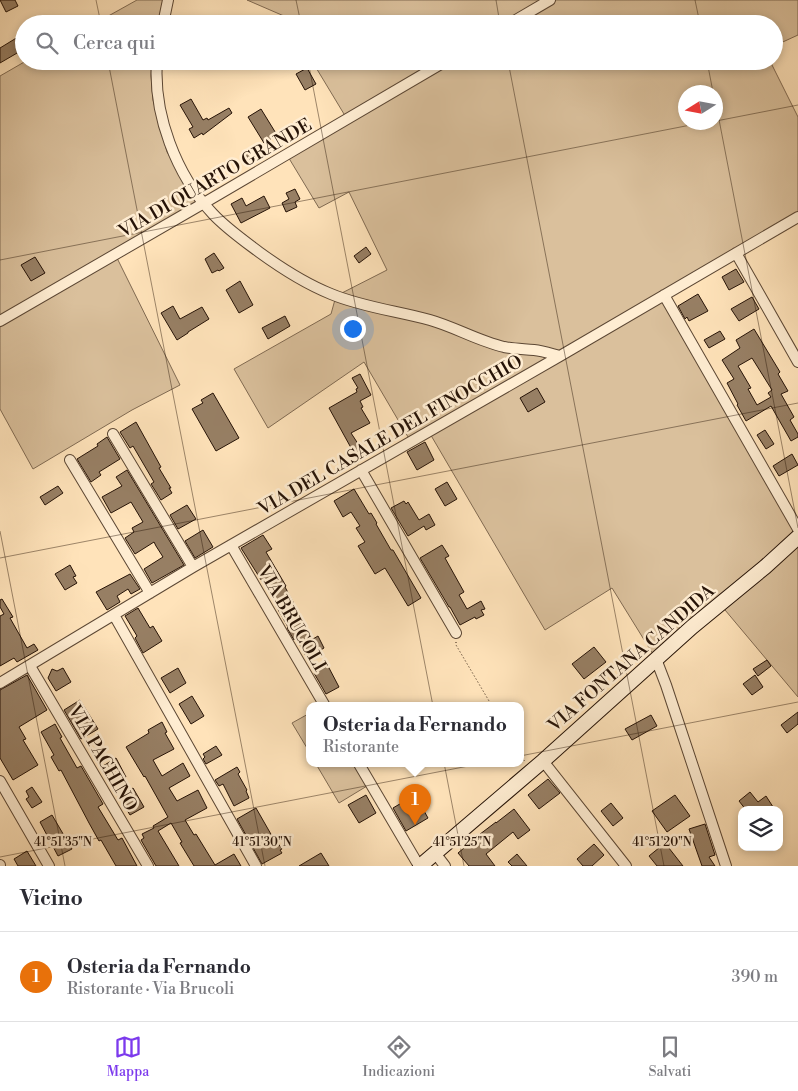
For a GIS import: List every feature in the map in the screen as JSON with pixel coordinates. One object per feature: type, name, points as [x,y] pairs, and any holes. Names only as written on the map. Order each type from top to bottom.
[{"type":"main road","name":"VIA FONTANA CANDIDA","points":[[420,866],[543,761],[692,627],[798,537]]},
{"type":"street","points":[[165,15],[168,0]]},
{"type":"street","points":[[524,15],[550,0]]},
{"type":"street","points":[[158,70],[158,94],[162,115],[169,140],[182,170],[213,214],[261,253],[324,291],[350,301],[434,321],[497,345],[560,356]]},
{"type":"street","name":"VIA DI QUARTO GRANDE","points":[[0,321],[431,70]]},
{"type":"street","name":"VIA DEL CASALE DEL FINOCCHIO","points":[[0,684],[193,567],[798,217]]},
{"type":"street","points":[[736,253],[798,362]]},
{"type":"street","points":[[664,295],[798,529]]},
{"type":"street","points":[[113,434],[193,567]]},
{"type":"street","points":[[70,460],[150,593]]},
{"type":"street","points":[[361,470],[456,634]]},
{"type":"street","name":"VIA BRUCOLI","points":[[231,545],[324,702]]},
{"type":"street","points":[[114,615],[256,866]]},
{"type":"street","points":[[656,659],[726,866]]},
{"type":"street","name":"VIA PACHINO","points":[[30,666],[148,866]]},
{"type":"street","points":[[543,761],[626,866]]},
{"type":"street","points":[[361,767],[420,866]]},
{"type":"street","points":[[0,781],[49,866]]},
{"type":"street","points":[[435,853],[445,866]]},
{"type":"path","points":[[456,634],[456,644],[490,702]]},
{"type":"shaded area","points":[[137,0],[163,0],[160,15],[110,15]]},
{"type":"shaded area","points":[[247,0],[798,0],[798,35],[783,42],[783,15],[282,15]]},
{"type":"shaded area","points":[[15,67],[15,70],[151,70],[153,100],[167,152],[196,198],[196,203],[0,317],[0,76]]},
{"type":"shaded area","points":[[317,70],[774,70],[798,117],[798,217],[664,296],[798,529],[798,697],[720,604],[656,659],[612,588],[545,630],[429,432],[411,442],[364,362],[268,428],[234,369],[331,314],[336,296],[387,270],[349,192],[319,208],[287,155],[347,119]]},
{"type":"shaded area","points":[[117,258],[180,385],[132,410],[33,469],[0,409],[0,327]]},
{"type":"shaded area","points":[[306,715],[306,746],[292,723]]},
{"type":"shaded area","points":[[318,767],[357,767],[367,786],[339,803]]},
{"type":"building","points":[[0,0],[15,0],[18,6],[6,12]]},
{"type":"building","points":[[15,39],[15,54],[0,63],[0,48]]},
{"type":"building","points":[[303,70],[308,70],[316,84],[305,90],[296,74]]},
{"type":"building","points":[[191,99],[203,120],[207,118],[208,120],[229,108],[232,113],[203,135],[202,133],[194,138],[189,129],[193,127],[180,105]]},
{"type":"building","points":[[261,109],[277,135],[264,143],[248,117]]},
{"type":"building","points":[[255,146],[260,156],[250,162],[244,152]]},
{"type":"building","points":[[295,189],[300,199],[295,202],[297,207],[286,212],[282,203],[289,199],[286,193]]},
{"type":"building","points":[[264,196],[270,208],[241,223],[231,204],[242,198],[246,206]]},
{"type":"building","points":[[366,247],[371,254],[359,263],[354,256]]},
{"type":"building","points":[[214,253],[224,268],[212,273],[205,259]]},
{"type":"building","points":[[35,257],[45,273],[31,281],[21,265]]},
{"type":"building","points":[[736,269],[744,282],[729,290],[722,277]]},
{"type":"building","points":[[240,281],[253,305],[239,313],[226,290]]},
{"type":"building","points":[[698,294],[708,311],[689,321],[687,317],[685,319],[678,306]]},
{"type":"building","points":[[752,297],[759,309],[739,321],[731,309]]},
{"type":"building","points":[[173,306],[180,319],[202,307],[209,319],[177,340],[161,313]]},
{"type":"building","points":[[285,316],[290,326],[268,339],[262,328]]},
{"type":"building","points":[[754,329],[780,372],[778,374],[788,391],[781,394],[794,417],[790,420],[798,437],[791,441],[771,406],[746,421],[727,383],[734,379],[722,360],[740,348],[736,340]],"holes":[[[752,358],[772,390],[768,393],[771,397],[757,405],[748,389],[751,388],[738,366]]]},
{"type":"building","points":[[720,331],[725,339],[709,348],[704,340]]},
{"type":"building","points":[[360,374],[371,395],[360,401],[363,407],[361,408],[370,423],[351,433],[366,456],[359,460],[329,408],[357,392],[356,389],[358,388],[352,378]]},
{"type":"building","points":[[537,388],[545,402],[528,412],[520,398]]},
{"type":"building","points":[[213,393],[239,438],[216,451],[192,409],[203,403],[201,400]]},
{"type":"building","points":[[136,422],[171,488],[169,488],[172,493],[161,500],[151,484],[154,482],[133,446],[130,448],[120,432]]},
{"type":"building","points":[[765,430],[774,444],[766,449],[757,435]]},
{"type":"building","points":[[107,437],[120,459],[99,472],[101,475],[91,482],[77,459],[98,446],[97,444]]},
{"type":"building","points":[[425,442],[434,460],[417,470],[407,452]]},
{"type":"building","points":[[792,454],[798,465],[779,476],[773,466]]},
{"type":"building","points":[[127,470],[184,565],[152,583],[144,569],[163,557],[154,542],[135,554],[125,538],[134,532],[132,528],[143,522],[131,502],[111,513],[102,497],[122,486],[116,477]]},
{"type":"building","points":[[447,482],[457,499],[445,506],[435,489]]},
{"type":"building","points":[[58,486],[63,493],[45,505],[40,497]]},
{"type":"building","points":[[354,489],[369,514],[371,513],[391,550],[393,550],[421,598],[408,606],[385,568],[375,574],[358,546],[365,542],[356,528],[360,526],[351,512],[343,517],[334,501]]},
{"type":"building","points":[[404,501],[406,504],[408,502],[419,520],[429,514],[435,525],[426,530],[424,526],[408,536],[391,508]]},
{"type":"building","points":[[187,505],[196,519],[178,529],[170,515]]},
{"type":"building","points":[[203,530],[213,547],[195,558],[185,541]]},
{"type":"building","points":[[263,535],[272,549],[266,552],[313,639],[318,636],[324,648],[307,658],[296,638],[294,640],[277,605],[241,548]]},
{"type":"building","points":[[442,545],[449,556],[445,558],[464,592],[459,595],[467,609],[481,601],[485,609],[481,610],[484,615],[476,619],[475,617],[460,625],[420,558]]},
{"type":"building","points":[[70,565],[76,576],[73,577],[77,583],[65,590],[55,574]]},
{"type":"building","points":[[130,574],[140,589],[131,594],[128,589],[117,596],[120,602],[107,610],[96,592]]},
{"type":"building","points":[[2,599],[13,617],[10,618],[27,648],[34,644],[38,650],[17,662],[14,658],[0,666],[0,616],[4,614],[0,607],[0,600]]},
{"type":"building","points":[[138,608],[150,628],[153,626],[162,641],[143,653],[135,638],[137,636],[125,616]]},
{"type":"building","points":[[594,647],[606,662],[584,679],[572,664]]},
{"type":"building","points":[[767,660],[771,666],[758,676],[753,669]]},
{"type":"building","points":[[328,666],[339,687],[326,694],[314,673]]},
{"type":"building","points":[[63,668],[71,682],[56,691],[48,678],[52,669],[57,671]]},
{"type":"building","points":[[178,668],[186,683],[170,693],[161,678]]},
{"type":"building","points":[[27,675],[47,710],[19,727],[26,739],[23,740],[38,765],[13,780],[0,758],[0,690]]},
{"type":"building","points":[[755,675],[763,687],[752,695],[743,684]]},
{"type":"building","points":[[192,696],[204,716],[191,724],[179,704]]},
{"type":"building","points":[[80,700],[98,729],[81,739],[64,710]]},
{"type":"building","points":[[798,712],[798,724],[787,733],[781,725]]},
{"type":"building","points":[[651,715],[657,726],[632,740],[625,729]]},
{"type":"building","points":[[162,722],[167,732],[165,733],[174,749],[153,760],[162,776],[183,763],[190,776],[169,788],[177,801],[198,790],[207,808],[185,820],[215,865],[234,854],[241,866],[194,866],[171,823],[158,831],[179,866],[156,866],[141,840],[144,838],[142,834],[154,828],[153,826],[168,817],[126,747],[149,733],[148,730]]},
{"type":"building","points":[[55,724],[62,737],[60,738],[77,768],[81,766],[103,804],[98,807],[118,840],[122,838],[137,866],[116,866],[101,840],[99,841],[61,770],[59,771],[51,757],[54,755],[41,732]]},
{"type":"building","points":[[216,746],[222,755],[206,764],[203,754]]},
{"type":"building","points":[[116,758],[126,777],[113,784],[103,766]]},
{"type":"building","points":[[237,767],[240,772],[238,774],[247,790],[249,798],[234,806],[223,784],[219,786],[215,780]]},
{"type":"building","points":[[548,779],[560,793],[539,809],[528,795]]},
{"type":"building","points":[[32,787],[42,802],[32,808],[26,799],[29,797],[26,791]]},
{"type":"building","points":[[133,788],[144,807],[130,815],[119,797]]},
{"type":"building","points":[[750,792],[758,802],[766,796],[772,806],[743,806],[739,801]]},
{"type":"building","points":[[366,795],[376,813],[359,823],[348,805]]},
{"type":"building","points":[[415,795],[428,818],[406,831],[393,808]]},
{"type":"building","points":[[675,795],[690,816],[667,832],[652,811]]},
{"type":"building","points":[[611,803],[623,818],[613,826],[601,811]]},
{"type":"building","points":[[256,808],[276,843],[282,849],[280,850],[282,853],[262,864],[237,819]]},
{"type":"building","points":[[514,809],[530,830],[518,839],[513,832],[486,854],[495,866],[469,866],[458,853],[463,847]]},
{"type":"building","points":[[52,815],[72,849],[58,856],[40,822]]},
{"type":"building","points":[[705,824],[715,855],[709,857],[715,866],[702,866],[689,829]]},
{"type":"building","points":[[665,843],[683,866],[657,866],[649,856]]},
{"type":"building","points":[[594,844],[604,855],[592,866],[583,866],[577,859]]},
{"type":"building","points":[[27,851],[36,866],[18,866],[14,859]]},
{"type":"building","points":[[321,853],[329,866],[299,866]]},
{"type":"building","points":[[517,854],[527,866],[512,866],[508,862]]},
{"type":"place","name":"Osteria da Fernando","points":[[415,825]]}]
